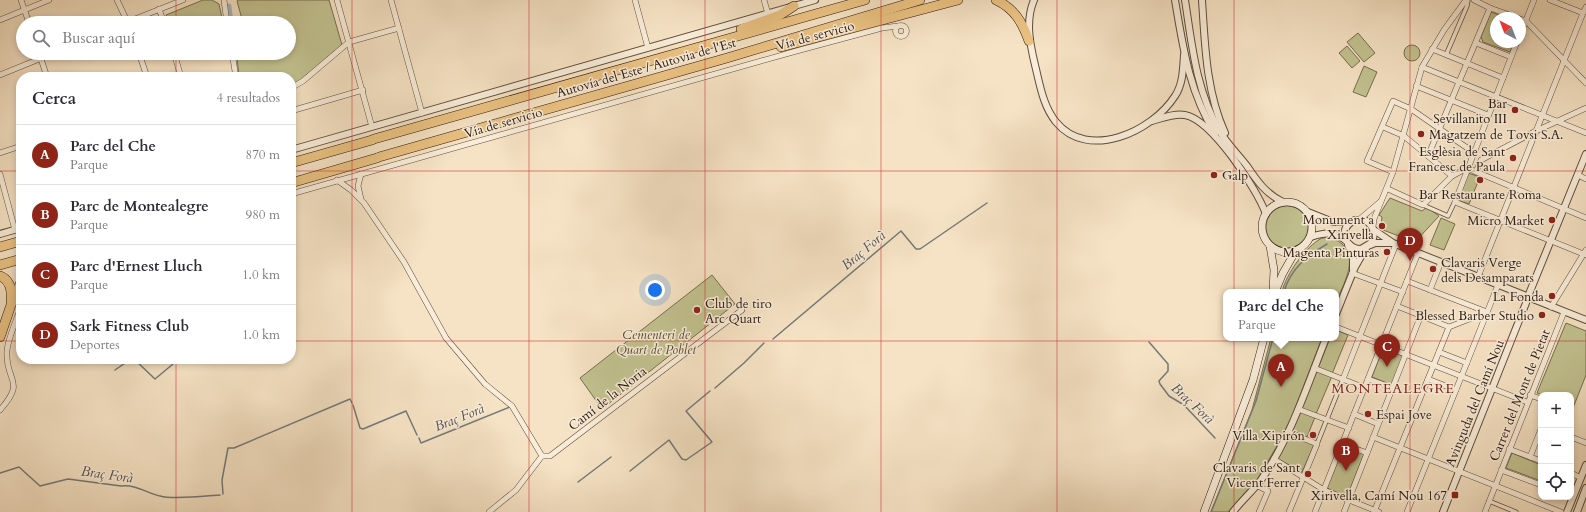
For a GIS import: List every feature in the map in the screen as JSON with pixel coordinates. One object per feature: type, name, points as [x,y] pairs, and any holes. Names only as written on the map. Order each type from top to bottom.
[{"type":"highway","name":"Autovía del Este / Autovia de l'Est","points":[[296,162],[865,0]]},
{"type":"highway","name":"Autovía del Este / Autovia de l'Est","points":[[296,181],[727,58],[920,0]]},
{"type":"highway","points":[[727,58],[738,58],[958,0]]},
{"type":"highway","points":[[996,0],[1012,9],[1018,16],[1029,41]]},
{"type":"highway","points":[[666,56],[685,46],[750,26],[780,14],[794,6]]},
{"type":"highway","points":[[0,247],[16,242]]},
{"type":"highway","points":[[0,265],[16,260]]},
{"type":"highway","points":[[0,276],[7,281],[10,286],[11,305]]},
{"type":"highway","points":[[0,337],[16,294]]},
{"type":"main road","points":[[1270,246],[1282,252],[1295,252],[1302,248],[1311,237],[1313,228],[1312,219],[1308,212],[1296,204],[1283,202],[1276,205],[1266,214],[1262,225],[1262,232],[1270,246],[1274,270],[1274,289]]},
{"type":"main road","points":[[1275,289],[1295,252]]},
{"type":"main road","points":[[1204,512],[1252,380],[1263,341]]},
{"type":"street","points":[[21,0],[27,16]]},
{"type":"street","points":[[0,20],[49,0]]},
{"type":"street","points":[[117,0],[125,16]]},
{"type":"street","points":[[142,16],[183,0]]},
{"type":"street","points":[[224,0],[226,16]]},
{"type":"street","points":[[336,0],[363,90],[372,127]]},
{"type":"street","points":[[391,0],[422,113]]},
{"type":"street","points":[[635,0],[648,48]]},
{"type":"street","points":[[764,0],[768,14]]},
{"type":"street","points":[[296,149],[815,0]]},
{"type":"street","points":[[1034,0],[1029,18],[1029,41],[1046,106],[1056,122],[1066,131],[1084,139],[1103,141],[1119,137],[1148,122],[1168,106],[1175,96],[1182,81],[1184,55]]},
{"type":"street","points":[[1175,0],[1189,78],[1200,108],[1258,195],[1266,214]]},
{"type":"street","points":[[1185,0],[1196,65],[1203,95],[1228,148]]},
{"type":"street","points":[[1202,0],[1210,85],[1228,148]]},
{"type":"street","points":[[1339,306],[1352,273],[1373,239],[1374,219],[1394,172],[1422,67],[1432,49],[1467,0]]},
{"type":"street","points":[[1446,55],[1467,6],[1467,0]]},
{"type":"street","points":[[1474,0],[1502,12]]},
{"type":"street","points":[[1534,0],[1526,21],[1586,82]]},
{"type":"street","points":[[1550,0],[1584,13]]},
{"type":"street","points":[[1478,277],[1586,7]]},
{"type":"street","points":[[1428,156],[1490,8]]},
{"type":"street","points":[[159,9],[162,16]]},
{"type":"street","points":[[296,85],[303,81],[349,42],[399,28]]},
{"type":"street","name":"Vía de servicio","points":[[296,192],[882,28],[897,29]]},
{"type":"street","points":[[1476,42],[1511,57]]},
{"type":"street","points":[[1388,189],[1448,216],[1515,48]]},
{"type":"street","points":[[1432,49],[1503,78]]},
{"type":"street","points":[[0,75],[32,60]]},
{"type":"street","points":[[41,60],[45,72]]},
{"type":"street","points":[[141,60],[145,72]]},
{"type":"street","points":[[176,60],[180,72]]},
{"type":"street","points":[[233,60],[235,72]]},
{"type":"street","points":[[1422,67],[1586,133]]},
{"type":"street","points":[[1416,86],[1488,115]]},
{"type":"street","points":[[296,110],[363,90]]},
{"type":"street","points":[[1394,172],[1367,162],[1393,101],[1411,109],[1473,152]]},
{"type":"street","points":[[1476,172],[1481,160],[1556,121],[1586,108]]},
{"type":"street","points":[[1148,122],[1177,114],[1186,115],[1201,122],[1228,148],[1273,198],[1283,202]]},
{"type":"street","points":[[1383,127],[1404,136],[1452,176]]},
{"type":"street","points":[[0,153],[16,148]]},
{"type":"street","points":[[1529,296],[1586,154]]},
{"type":"street","points":[[1467,168],[1586,218]]},
{"type":"street","points":[[1423,205],[1452,176],[1467,168]]},
{"type":"street","points":[[0,174],[16,223]]},
{"type":"street","points":[[361,174],[358,186],[364,203]]},
{"type":"street","points":[[1578,175],[1586,179]]},
{"type":"street","points":[[337,180],[351,190],[364,203],[404,262],[446,338],[485,384],[512,406],[542,456],[516,490],[489,512]]},
{"type":"street","points":[[1308,212],[1333,222],[1350,222],[1360,219],[1374,209],[1383,199]]},
{"type":"street","points":[[1454,201],[1456,204],[1585,253],[1551,307]]},
{"type":"street","points":[[1360,219],[1365,220],[1373,229],[1395,244],[1529,296],[1551,307],[1586,320]]},
{"type":"street","points":[[1350,222],[1346,227],[1344,234],[1353,257],[1352,273]]},
{"type":"street","points":[[0,234],[16,230]]},
{"type":"street","points":[[1311,237],[1331,233],[1356,249],[1376,244],[1395,244]]},
{"type":"street","points":[[1289,512],[1327,420],[1395,244]]},
{"type":"street","points":[[1315,512],[1418,253]]},
{"type":"street","points":[[1430,290],[1441,262]]},
{"type":"street","points":[[1352,273],[1403,292]]},
{"type":"street","points":[[1407,281],[1487,312]]},
{"type":"street","points":[[1407,512],[1498,285]]},
{"type":"street","name":"Avinguda del Camí Nou","points":[[1443,512],[1526,303],[1523,300],[1529,296]]},
{"type":"street","points":[[1397,306],[1449,327],[1487,312]]},
{"type":"street","name":"Camí de la Noria","points":[[542,456],[550,456],[742,310]]},
{"type":"street","name":"Carrer del Mont de Pietat","points":[[1485,512],[1527,402],[1564,312]]},
{"type":"street","points":[[1344,512],[1421,315]]},
{"type":"street","points":[[0,410],[3,404],[12,398],[14,389],[7,351],[16,323]]},
{"type":"street","points":[[1274,459],[1324,490],[1376,511],[1449,327]]},
{"type":"street","points":[[1339,328],[1527,402]]},
{"type":"street","points":[[1232,512],[1256,485],[1274,459],[1298,409],[1325,341]]},
{"type":"street","points":[[1439,352],[1466,363]]},
{"type":"street","points":[[1314,368],[1365,388]]},
{"type":"street","points":[[1368,379],[1393,388]]},
{"type":"street","points":[[1428,379],[1456,390]]},
{"type":"street","points":[[1530,395],[1538,398]]},
{"type":"street","points":[[1298,409],[1349,428]]},
{"type":"street","points":[[1354,414],[1378,424]]},
{"type":"street","points":[[1288,432],[1317,444]]},
{"type":"street","points":[[1373,437],[1561,512]]},
{"type":"street","points":[[1530,457],[1538,437]]},
{"type":"street","points":[[1574,438],[1586,443]]},
{"type":"street","points":[[1343,444],[1367,454]]},
{"type":"street","points":[[1509,449],[1538,460]]},
{"type":"street","points":[[1574,493],[1586,464]]},
{"type":"street","points":[[1501,470],[1538,484]]},
{"type":"street","points":[[1574,475],[1581,478]]},
{"type":"street","points":[[1256,485],[1268,491],[1259,512]]},
{"type":"street","points":[[1571,500],[1568,511],[1576,512],[1584,500],[1586,488]]},
{"type":"street","points":[[1489,501],[1516,512]]},
{"type":"green space","points":[[203,0],[212,0],[219,4],[222,16],[166,16]]},
{"type":"green space","points":[[329,0],[342,45],[296,83],[296,72],[238,72],[237,60],[296,60],[296,16],[241,16],[237,1]]},
{"type":"green space","points":[[1490,14],[1490,45],[1483,42],[1481,37]]},
{"type":"green space","points":[[1358,33],[1375,53],[1364,62],[1347,42]]},
{"type":"green space","points":[[1412,45],[1418,47],[1420,53],[1418,59],[1412,61],[1406,59],[1404,53],[1406,47]]},
{"type":"green space","points":[[1347,46],[1360,61],[1352,68],[1339,53]]},
{"type":"green space","points":[[1499,48],[1512,48],[1510,52]]},
{"type":"green space","points":[[1364,66],[1377,72],[1366,97],[1353,92]]},
{"type":"green space","points":[[1468,173],[1480,177],[1469,204],[1457,200]]},
{"type":"green space","points":[[1390,198],[1422,211],[1427,207],[1439,216],[1415,242],[1383,230],[1381,225],[1382,217],[1379,215]]},
{"type":"green space","points":[[1283,206],[1291,206],[1299,209],[1305,215],[1308,227],[1305,239],[1299,245],[1291,248],[1283,248],[1275,245],[1269,239],[1266,231],[1266,223],[1269,215],[1275,209]]},
{"type":"green space","points":[[1441,218],[1455,224],[1444,250],[1430,245]]},
{"type":"green space","points":[[1322,238],[1333,239],[1341,243],[1347,251],[1349,258],[1348,273],[1339,295],[1339,289],[1283,289],[1292,269],[1303,254]]},
{"type":"green space","name":"Cementeri de Quart de Poblet","points":[[712,275],[735,304],[602,409],[580,378]]},
{"type":"green space","points":[[1566,323],[1586,331],[1586,375],[1574,405],[1574,392],[1537,393]]},
{"type":"green space","points":[[1339,331],[1348,335],[1332,374],[1316,368],[1320,363],[1329,341],[1339,341]]},
{"type":"green space","points":[[1270,341],[1321,341],[1287,429],[1258,478],[1228,512],[1211,512],[1252,410]]},
{"type":"green space","points":[[1383,348],[1403,356],[1392,385],[1372,377]]},
{"type":"green space","points":[[1315,370],[1332,376],[1316,414],[1300,408]]},
{"type":"green space","points":[[1299,410],[1315,417],[1307,437],[1291,431]]},
{"type":"green space","points":[[1288,433],[1314,445],[1302,472],[1276,458]]},
{"type":"green space","points":[[1344,446],[1364,454],[1347,497],[1327,488]]},
{"type":"green space","points":[[1512,453],[1538,464],[1538,480],[1506,468]]},
{"type":"waterway","points":[[229,6],[230,16]]},
{"type":"waterway","name":"Braç Forà","points":[[773,339],[901,231],[916,249],[920,249],[987,203]]},
{"type":"waterway","points":[[1285,289],[1295,270],[1313,253],[1327,244]]},
{"type":"waterway","points":[[1211,512],[1256,401],[1272,341]]},
{"type":"waterway","name":"Braç Forà","points":[[1149,342],[1168,364],[1168,371],[1159,381],[1160,384],[1169,396],[1184,405],[1215,438]]},
{"type":"waterway","name":"Braç Forà","points":[[715,388],[744,363],[764,343]]},
{"type":"waterway","points":[[115,370],[124,364]]},
{"type":"waterway","points":[[139,364],[155,379],[173,364]]},
{"type":"waterway","name":"Braç Forà","points":[[630,471],[669,440],[682,459],[686,460],[712,442],[686,411],[710,391]]},
{"type":"waterway","name":"Braç Forà","points":[[223,494],[222,480],[228,448],[234,448],[350,399],[352,403]]},
{"type":"waterway","name":"Braç Forà","points":[[353,405],[360,428],[363,429],[406,411],[417,435]]},
{"type":"waterway","name":"Braç Forà","points":[[419,438],[421,443],[510,407]]},
{"type":"waterway","name":"Braç Forà","points":[[578,482],[611,457]]},
{"type":"waterway","name":"Braç Forà","points":[[0,473],[19,467],[40,486],[68,479],[131,486],[155,495],[173,498],[220,495]]},
{"type":"place","name":"Bar Sevillanito III","points":[[1515,110]]},
{"type":"place","name":"Magatzem de Tovsi S.A.","points":[[1421,134]]},
{"type":"place","name":"Esglèsia de Sant Francesc de Paula","points":[[1513,158]]},
{"type":"place","name":"Galp","points":[[1214,175]]},
{"type":"place","name":"Bar Restaurante Roma","points":[[1480,180]]},
{"type":"place","name":"Micro Market","points":[[1552,220]]},
{"type":"place","name":"Monument a Xirivella","points":[[1382,226]]},
{"type":"place","name":"Magenta Pinturas","points":[[1387,252]]},
{"type":"place","name":"Sark Fitness Club","points":[[1410,261]]},
{"type":"place","name":"Clavaris Verge dels Desamparats","points":[[1433,269]]},
{"type":"place","name":"La Fonda","points":[[1552,296]]},
{"type":"place","name":"Club de tiro Arc Quart","points":[[697,310]]},
{"type":"place","name":"Blessed Barber Studio","points":[[1542,315]]},
{"type":"place","name":"Parc d'Ernest Lluch","points":[[1387,367]]},
{"type":"place","name":"Parc del Che","points":[[1281,387]]},
{"type":"place","name":"Espai Jove","points":[[1368,414]]},
{"type":"place","name":"Villa Xipirón","points":[[1313,435]]},
{"type":"place","name":"Parc de Montealegre","points":[[1346,471]]},
{"type":"place","name":"Clavaris de Sant Vicent Ferrer","points":[[1308,474]]},
{"type":"place","name":"Xirivella, Camí Nou 167","points":[[1455,495]]},
{"type":"district","name":"MONTEALEGRE","points":[[1393,388]]}]
